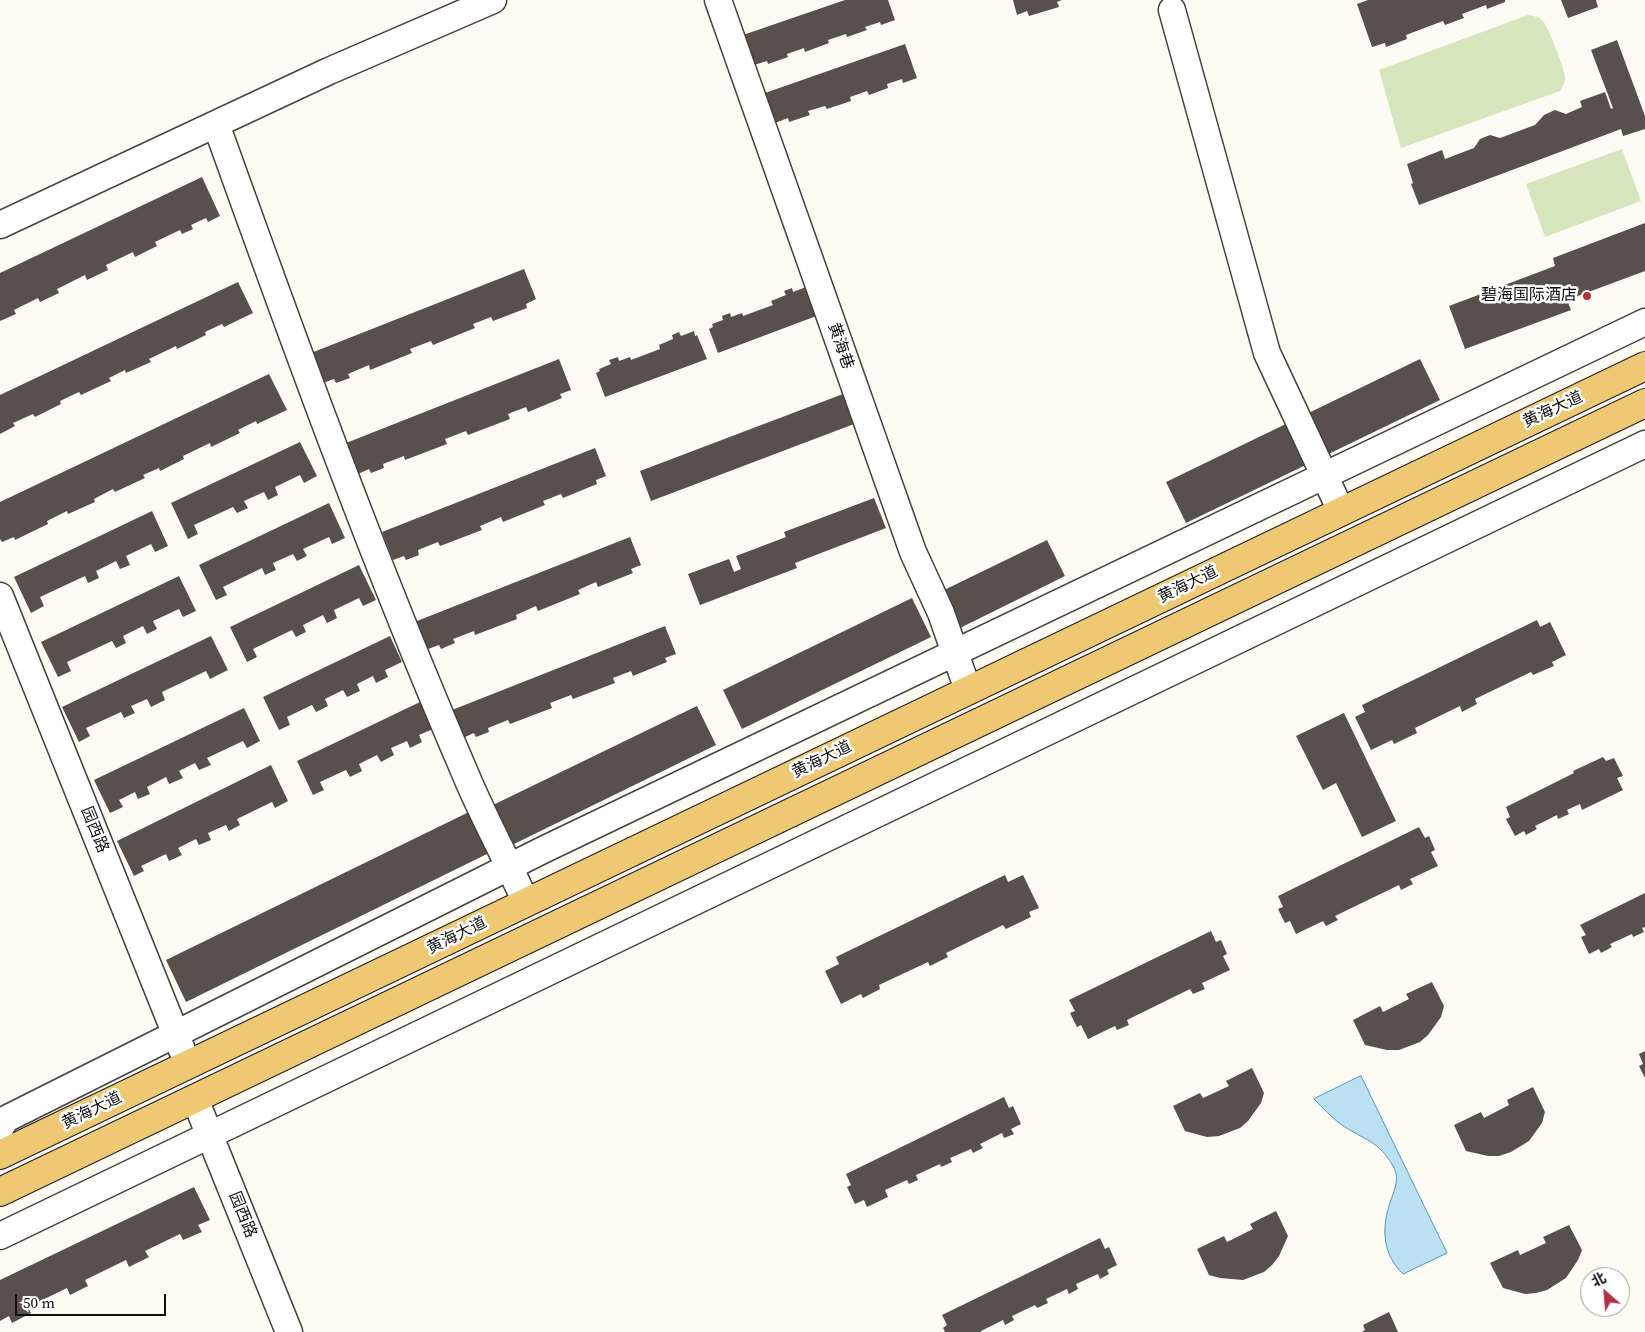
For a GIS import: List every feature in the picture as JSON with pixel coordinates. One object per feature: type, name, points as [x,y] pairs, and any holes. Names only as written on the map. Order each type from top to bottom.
[{"type":"main road","name":"黄海大道","points":[[0,1155],[1645,366]]},
{"type":"main road","name":"黄海大道","points":[[0,1192],[1645,403]]},
{"type":"street","points":[[0,225],[329,72],[493,0]]},
{"type":"street","name":"黄海巷","points":[[718,0],[913,552],[941,613],[968,690]]},
{"type":"street","points":[[1172,10],[1268,354],[1340,511]]},
{"type":"street","points":[[216,124],[298,353],[383,572],[465,775],[511,866],[526,902]]},
{"type":"street","points":[[0,1128],[6,1119],[511,866],[1645,322]]},
{"type":"street","points":[[0,1236],[1645,444]]},
{"type":"street","name":"园西路","points":[[0,596],[187,1065]]},
{"type":"street","name":"园西路","points":[[195,1099],[289,1332]]},
{"type":"green space","points":[[1528,15],[1543,21],[1552,39],[1565,76],[1565,82],[1560,91],[1401,148],[1379,70]]},
{"type":"green space","points":[[1622,149],[1641,201],[1545,237],[1526,184]]},
{"type":"water","points":[[1361,1076],[1447,1253],[1403,1274],[1388,1251],[1385,1234],[1387,1215],[1396,1181],[1393,1166],[1377,1146],[1338,1122],[1314,1099]]},
{"type":"building","points":[[845,0],[888,0],[895,20],[881,25],[880,22],[865,27],[867,30],[847,37],[846,34],[828,40],[829,43],[805,52],[804,48],[787,54],[788,57],[768,64],[767,61],[754,65],[743,35]]},
{"type":"building","points":[[1013,0],[1062,0],[1057,2],[1059,7],[1029,16],[1027,11],[1017,15]]},
{"type":"building","points":[[1368,0],[1505,0],[1505,2],[1487,9],[1486,5],[1462,14],[1464,18],[1445,25],[1443,21],[1406,35],[1407,39],[1386,47],[1385,43],[1372,47],[1357,4]]},
{"type":"building","points":[[1561,0],[1596,0],[1598,7],[1568,18]]},
{"type":"building","points":[[1617,40],[1645,116],[1645,129],[1623,136],[1621,129],[1419,205],[1411,184],[1413,183],[1407,164],[1442,150],[1445,159],[1474,148],[1480,139],[1490,135],[1500,138],[1535,125],[1544,115],[1555,110],[1566,114],[1582,107],[1580,101],[1605,92],[1611,109],[1613,108],[1591,50]]},
{"type":"building","points":[[905,44],[917,78],[903,83],[902,79],[887,84],[888,88],[869,95],[867,91],[850,97],[851,101],[827,109],[825,106],[808,111],[810,115],[789,122],[788,118],[775,123],[765,93]]},
{"type":"building","points":[[202,177],[220,216],[208,222],[206,218],[191,225],[193,229],[182,234],[180,230],[155,242],[157,246],[135,257],[133,252],[106,265],[108,270],[87,280],[85,275],[57,289],[59,293],[40,302],[38,298],[14,310],[16,314],[0,321],[0,273]]},
{"type":"building","points":[[1645,223],[1645,271],[1567,300],[1571,310],[1465,349],[1449,306],[1555,266],[1553,258]]},
{"type":"building","points":[[524,269],[536,299],[526,304],[527,308],[493,321],[491,317],[473,324],[475,328],[433,345],[431,341],[410,349],[412,353],[370,370],[369,365],[348,374],[350,378],[336,383],[334,379],[323,383],[311,353]]},
{"type":"building","points":[[238,282],[253,313],[224,327],[222,324],[205,332],[206,335],[177,349],[176,346],[149,359],[151,362],[126,373],[125,370],[109,378],[111,381],[81,395],[79,392],[60,401],[61,404],[35,417],[33,414],[13,423],[15,426],[0,434],[0,395]]},
{"type":"building","points":[[806,287],[819,315],[718,353],[709,329],[713,327],[712,324],[723,320],[722,316],[730,313],[731,317],[742,313],[743,316],[773,305],[771,301],[786,295],[784,291],[792,288],[793,292]]},
{"type":"building","points":[[694,331],[707,359],[605,397],[596,373],[600,371],[599,369],[611,364],[609,360],[618,357],[619,361],[630,357],[631,360],[660,349],[659,345],[673,339],[672,335],[679,332],[681,336]]},
{"type":"building","points":[[559,359],[571,390],[560,394],[562,398],[528,412],[526,407],[508,414],[510,419],[468,435],[466,431],[445,439],[447,444],[405,460],[404,456],[383,464],[384,468],[371,473],[369,469],[358,474],[346,443]]},
{"type":"building","points":[[1420,359],[1440,400],[1186,523],[1166,482]]},
{"type":"building","points":[[269,374],[287,410],[257,424],[256,421],[238,430],[240,433],[211,447],[210,443],[183,456],[184,459],[160,471],[159,468],[143,475],[145,478],[115,492],[113,489],[94,499],[95,502],[68,514],[67,511],[47,521],[48,524],[15,540],[14,537],[2,542],[0,539],[0,502]]},
{"type":"building","points":[[843,394],[854,424],[651,501],[640,471]]},
{"type":"building","points":[[300,442],[317,476],[304,483],[300,475],[275,487],[278,495],[268,500],[264,492],[244,501],[248,508],[237,513],[233,507],[194,525],[198,534],[188,539],[171,503]]},
{"type":"building","points":[[595,448],[606,476],[596,480],[597,484],[563,498],[561,494],[543,501],[545,505],[503,522],[501,517],[480,526],[482,530],[440,546],[438,542],[418,550],[419,555],[406,560],[404,556],[393,560],[382,532]]},
{"type":"building","points":[[874,498],[886,528],[795,563],[797,568],[700,605],[688,574],[729,559],[734,572],[741,569],[736,556],[786,537],[784,532]]},
{"type":"building","points":[[329,503],[345,538],[332,544],[329,537],[303,549],[307,556],[297,561],[293,554],[273,563],[276,570],[265,575],[262,568],[223,587],[227,595],[216,600],[199,565]]},
{"type":"building","points":[[152,511],[168,546],[155,552],[151,544],[126,556],[130,565],[120,569],[116,561],[96,571],[99,578],[88,583],[85,576],[40,597],[44,606],[31,613],[14,577]]},
{"type":"building","points":[[630,537],[641,565],[631,569],[633,573],[598,587],[596,582],[578,590],[580,594],[538,611],[536,606],[516,615],[517,619],[475,635],[474,631],[453,639],[455,643],[441,649],[439,645],[428,649],[417,621]]},
{"type":"building","points":[[1047,540],[1065,576],[958,629],[940,592]]},
{"type":"building","points":[[359,565],[376,600],[363,606],[359,598],[334,610],[337,618],[327,623],[323,615],[303,625],[306,632],[296,637],[292,630],[253,649],[257,657],[247,662],[230,627]]},
{"type":"building","points":[[179,576],[196,611],[183,617],[179,609],[153,621],[157,629],[147,634],[143,626],[123,636],[126,643],[116,648],[112,641],[67,662],[71,671],[58,677],[41,642]]},
{"type":"building","points":[[912,598],[931,637],[742,729],[723,690]]},
{"type":"building","points":[[1537,620],[1540,627],[1550,622],[1566,655],[1552,662],[1554,666],[1533,675],[1531,672],[1475,699],[1477,704],[1462,712],[1460,706],[1415,728],[1417,733],[1394,744],[1392,740],[1371,750],[1355,717],[1365,712],[1362,705]]},
{"type":"building","points":[[665,626],[676,654],[665,658],[667,662],[633,676],[631,671],[613,678],[615,683],[573,699],[571,695],[550,703],[552,708],[510,724],[508,720],[488,728],[489,732],[476,737],[474,733],[463,738],[452,710]]},
{"type":"building","points":[[211,636],[228,670],[210,679],[206,671],[162,692],[165,700],[151,707],[147,699],[131,706],[135,713],[124,718],[121,712],[86,728],[90,736],[79,742],[62,707]]},
{"type":"building","points":[[390,636],[402,662],[385,670],[388,677],[376,683],[373,676],[357,684],[360,691],[347,697],[343,690],[325,699],[328,706],[316,712],[312,705],[287,717],[290,725],[279,730],[263,697]]},
{"type":"building","points":[[420,702],[433,729],[419,735],[422,742],[410,748],[407,741],[391,748],[394,755],[381,762],[377,755],[359,764],[362,771],[350,777],[346,770],[320,782],[324,790],[313,795],[297,761]]},
{"type":"building","points":[[697,706],[716,745],[512,845],[493,805]]},
{"type":"building","points":[[244,708],[260,741],[247,748],[243,741],[207,758],[211,765],[199,770],[195,763],[179,771],[183,778],[169,784],[166,777],[147,787],[150,794],[138,799],[135,792],[119,800],[123,807],[110,813],[94,780]]},
{"type":"building","points":[[1344,713],[1396,821],[1362,837],[1336,783],[1323,790],[1296,736]]},
{"type":"building","points":[[1603,757],[1606,761],[1614,758],[1623,776],[1617,778],[1623,790],[1582,810],[1580,804],[1567,810],[1569,814],[1558,819],[1557,815],[1535,826],[1537,829],[1526,835],[1524,831],[1515,836],[1506,819],[1510,817],[1506,807]]},
{"type":"building","points":[[271,765],[288,801],[275,808],[272,802],[237,819],[240,825],[229,831],[226,825],[208,833],[211,840],[199,845],[196,839],[178,848],[182,855],[169,861],[166,854],[141,866],[144,871],[134,876],[117,841]]},
{"type":"building","points":[[471,811],[491,852],[186,1002],[166,960]]},
{"type":"building","points":[[1419,827],[1425,838],[1429,836],[1435,850],[1431,852],[1438,866],[1410,879],[1413,884],[1401,890],[1399,885],[1335,916],[1338,920],[1326,926],[1323,921],[1296,934],[1290,921],[1285,923],[1278,909],[1283,907],[1278,896]]},
{"type":"building","points":[[1005,875],[1008,882],[1023,875],[1039,908],[1029,912],[1031,917],[1006,929],[1003,925],[946,953],[948,957],[930,966],[928,962],[879,985],[880,989],[863,998],[861,994],[841,1004],[825,971],[839,964],[836,957]]},
{"type":"building","points":[[1645,893],[1645,927],[1642,928],[1644,932],[1633,937],[1632,934],[1610,944],[1612,947],[1601,953],[1599,949],[1589,954],[1581,937],[1586,935],[1580,925]]},
{"type":"building","points":[[1211,931],[1216,942],[1221,940],[1227,954],[1223,956],[1230,970],[1202,983],[1205,989],[1193,994],[1190,989],[1127,1020],[1129,1025],[1117,1030],[1115,1026],[1088,1039],[1081,1025],[1077,1027],[1070,1013],[1075,1011],[1069,1000]]},
{"type":"building","points":[[1432,982],[1444,1006],[1441,1017],[1428,1035],[1420,1042],[1399,1050],[1387,1050],[1365,1045],[1353,1020],[1380,1006],[1383,1012],[1409,999],[1406,994]]},
{"type":"building","points":[[1645,1051],[1645,1078],[1639,1066],[1643,1064],[1639,1054]]},
{"type":"building","points":[[1252,1068],[1264,1093],[1261,1103],[1248,1121],[1240,1128],[1219,1136],[1207,1137],[1185,1131],[1173,1106],[1200,1093],[1203,1098],[1229,1086],[1226,1081]]},
{"type":"building","points":[[1533,1087],[1545,1112],[1542,1123],[1529,1141],[1511,1152],[1499,1156],[1488,1156],[1466,1151],[1454,1125],[1481,1112],[1484,1118],[1509,1105],[1507,1100]]},
{"type":"building","points":[[1004,1097],[1009,1108],[1013,1106],[1021,1124],[1011,1129],[1014,1134],[1004,1138],[1002,1133],[980,1144],[983,1148],[973,1153],[971,1149],[950,1158],[952,1162],[941,1167],[940,1164],[916,1175],[918,1180],[909,1184],[907,1180],[885,1190],[888,1197],[867,1207],[864,1200],[855,1204],[847,1187],[851,1185],[846,1174]]},
{"type":"building","points":[[194,1187],[210,1220],[198,1225],[202,1232],[183,1240],[180,1234],[145,1251],[149,1257],[129,1267],[126,1260],[85,1280],[88,1286],[70,1295],[67,1288],[28,1307],[31,1313],[12,1323],[9,1316],[0,1321],[0,1280]]},
{"type":"building","points":[[1276,1211],[1288,1236],[1279,1256],[1272,1265],[1264,1272],[1243,1280],[1209,1275],[1197,1249],[1224,1236],[1227,1242],[1253,1229],[1250,1224]]},
{"type":"building","points":[[1569,1225],[1582,1250],[1566,1278],[1547,1290],[1536,1293],[1525,1294],[1503,1288],[1490,1263],[1518,1250],[1520,1255],[1546,1243],[1543,1237]]},
{"type":"building","points":[[1100,1238],[1105,1249],[1109,1247],[1117,1265],[1107,1270],[1109,1274],[1100,1279],[1098,1274],[1076,1284],[1078,1289],[1069,1294],[1067,1289],[1046,1299],[1048,1303],[1037,1308],[1035,1305],[1012,1316],[1014,1320],[1005,1325],[1003,1320],[981,1332],[945,1332],[943,1328],[947,1325],[942,1315]]},
{"type":"building","points":[[1389,1312],[1398,1332],[1362,1332],[1365,1330],[1363,1325]]},
{"type":"place","name":"碧海国际酒店","points":[[1587,296]]}]
